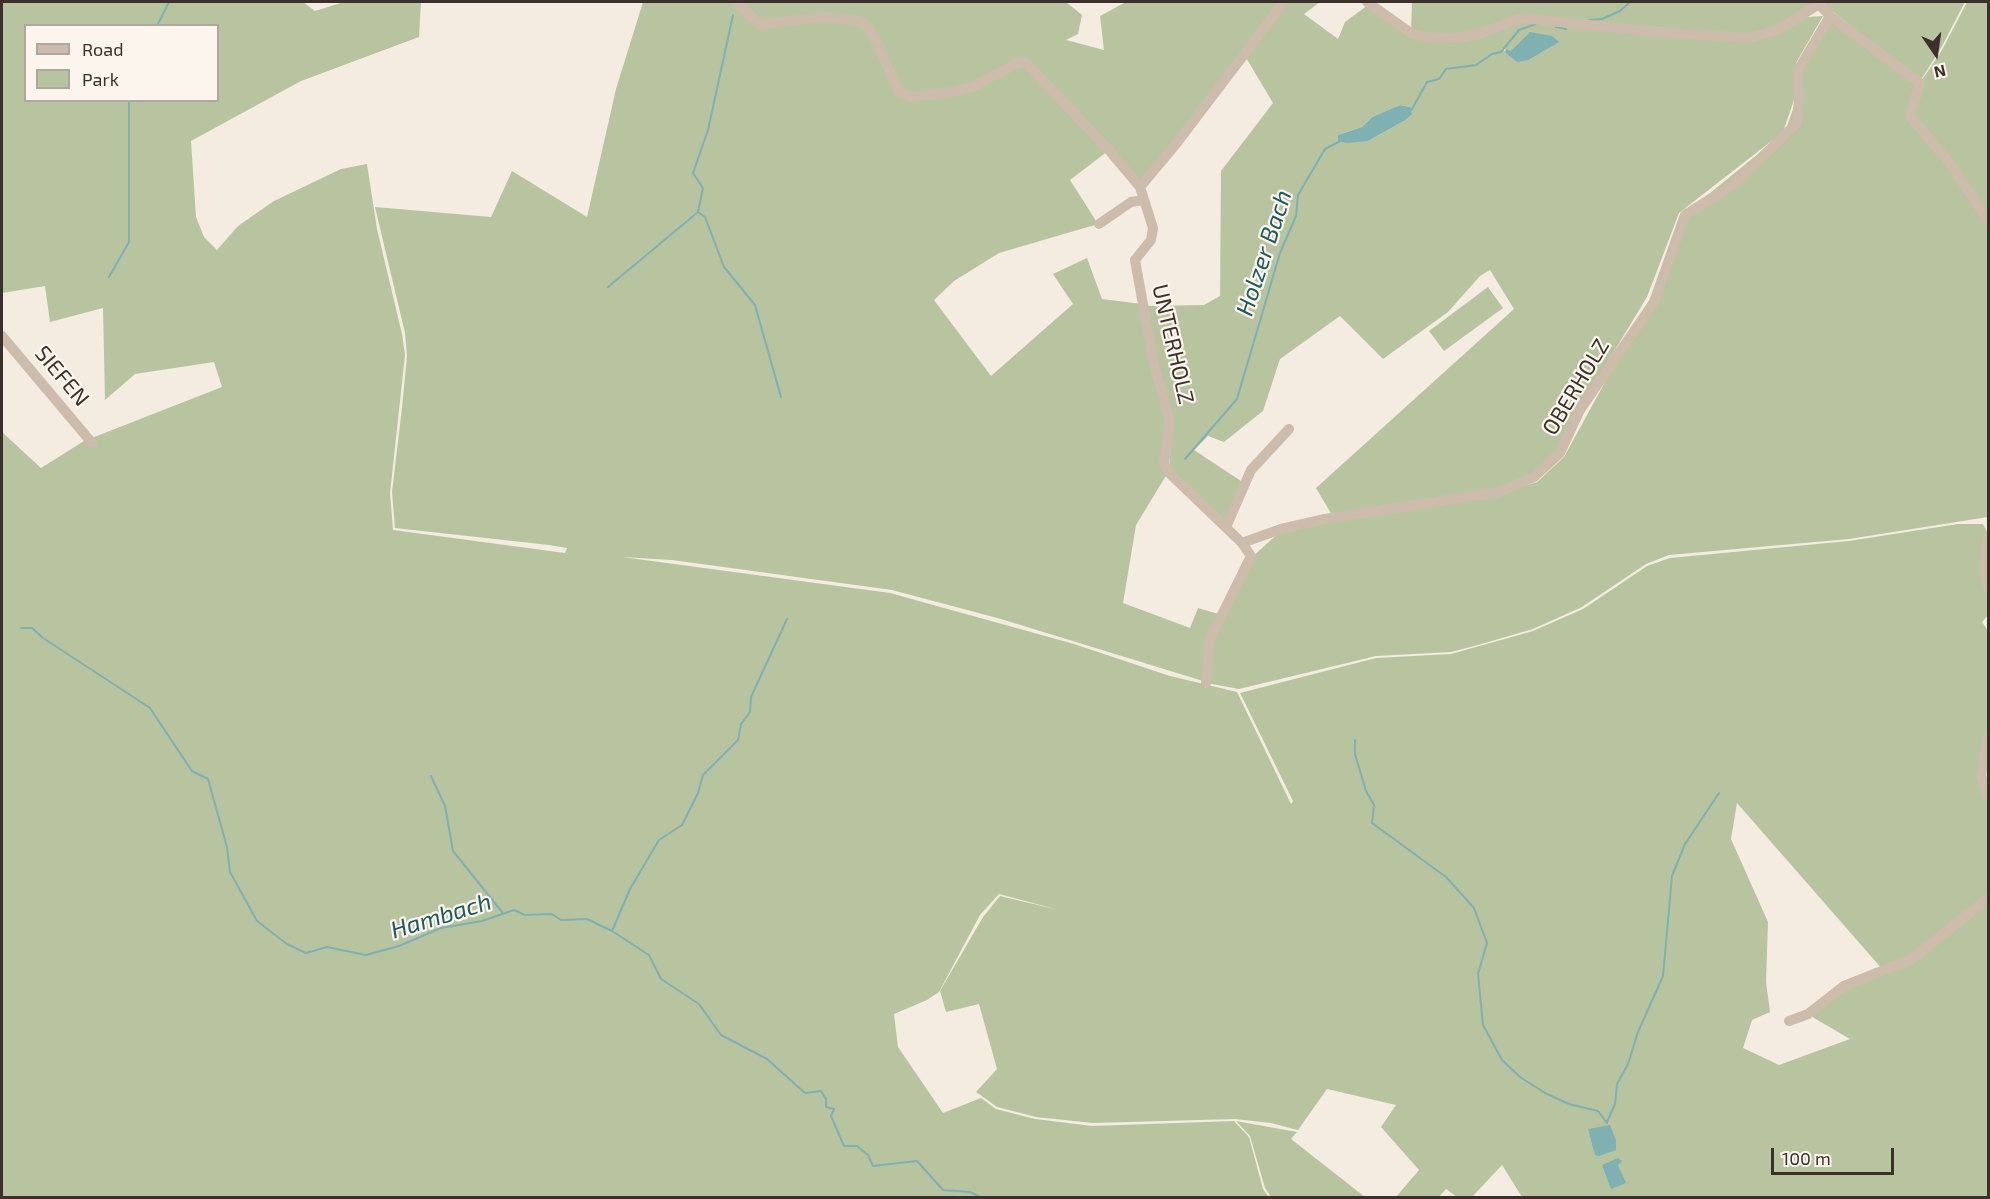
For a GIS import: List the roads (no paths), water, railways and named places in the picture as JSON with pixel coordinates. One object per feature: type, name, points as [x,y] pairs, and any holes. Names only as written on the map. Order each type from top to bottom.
[{"type":"street","points":[[737,2],[759,24],[821,17],[860,21],[869,28],[899,92],[912,97],[952,92],[974,86],[1018,63],[1025,62],[1108,149],[1140,187],[1176,144],[1284,2]]},
{"type":"street","points":[[1367,2],[1411,33],[1427,38],[1453,38],[1479,34],[1521,18],[1657,32],[1747,38],[1778,30],[1820,3],[1830,16],[1920,83],[1910,116],[1948,161],[1989,221]]},
{"type":"street","name":"OBERHOLZ","points":[[1242,543],[1281,529],[1325,519],[1499,492],[1534,477],[1560,453],[1580,410],[1653,302],[1685,215],[1734,184],[1797,123],[1800,99],[1797,72],[1830,16]]},
{"type":"street","name":"UNTERHOLZ","points":[[1140,187],[1153,228],[1151,240],[1135,260],[1153,360],[1170,422],[1164,463],[1168,472],[1242,543]]},
{"type":"street","points":[[1099,224],[1131,202],[1144,200]]},
{"type":"street","name":"SIEFEN","points":[[2,336],[92,443]]},
{"type":"street","points":[[1227,527],[1251,470],[1289,429]]},
{"type":"street","points":[[1989,537],[1985,569],[1989,586]]},
{"type":"street","points":[[1206,683],[1208,648],[1251,556],[1242,543]]},
{"type":"street","points":[[1989,736],[1981,776],[1989,796]]},
{"type":"street","points":[[1789,1021],[1808,1014],[1844,987],[1912,959],[1989,898]]},
{"type":"water","points":[[1530,32],[1552,36],[1559,42],[1529,60],[1517,62],[1505,52],[1506,49],[1511,51]]},
{"type":"water","points":[[1400,105],[1410,107],[1412,114],[1404,121],[1368,141],[1347,143],[1338,141],[1338,135],[1362,127],[1372,117]]},
{"type":"water","points":[[1610,1125],[1616,1140],[1616,1150],[1599,1156],[1595,1155],[1588,1129]]},
{"type":"water","points":[[1618,1158],[1622,1161],[1618,1165],[1626,1183],[1611,1189],[1602,1165]]},
{"type":"waterway","points":[[158,24],[169,2]]},
{"type":"waterway","name":"Holzer Bach","points":[[1589,20],[1602,19],[1620,11],[1630,2]]},
{"type":"waterway","points":[[608,287],[698,212],[703,188],[693,173],[708,130],[733,15]]},
{"type":"waterway","name":"Holzer Bach","points":[[1408,111],[1412,109],[1427,82],[1439,79],[1446,69],[1476,65],[1492,54],[1501,52],[1519,30],[1536,24]]},
{"type":"waterway","name":"Holzer Bach","points":[[1556,27],[1566,29]]},
{"type":"waterway","points":[[109,277],[129,242],[129,102]]},
{"type":"waterway","name":"Holzer Bach","points":[[1185,459],[1237,399],[1280,253],[1296,216],[1298,195],[1325,149],[1342,140]]},
{"type":"waterway","points":[[698,212],[705,217],[724,267],[755,305],[781,397]]},
{"type":"waterway","points":[[612,931],[630,889],[659,840],[682,825],[698,793],[703,775],[738,740],[741,724],[750,712],[751,697],[787,619]]},
{"type":"waterway","name":"Hambach","points":[[21,628],[32,628],[43,638],[150,708],[192,771],[208,779],[227,847],[230,872],[257,921],[287,944],[306,953],[327,947],[366,955],[399,946],[441,928],[482,921],[514,910],[525,915],[552,914],[561,920],[587,919],[612,931],[649,955],[661,979],[699,1004],[721,1035],[767,1059],[805,1093],[821,1091],[826,1099],[826,1107],[834,1109],[831,1116],[844,1146],[857,1146],[868,1155],[873,1166],[917,1161],[943,1190],[970,1192],[982,1198]]},
{"type":"waterway","points":[[1355,740],[1355,754],[1366,791],[1374,805],[1372,823],[1446,877],[1474,908],[1487,943],[1478,974],[1483,1025],[1502,1060],[1520,1077],[1545,1093],[1569,1104],[1598,1111],[1607,1123]]},
{"type":"waterway","points":[[431,776],[445,806],[453,851],[502,912]]},
{"type":"waterway","points":[[1607,1122],[1615,1104],[1617,1084],[1628,1064],[1638,1032],[1663,976],[1672,876],[1685,844],[1719,793]]}]
